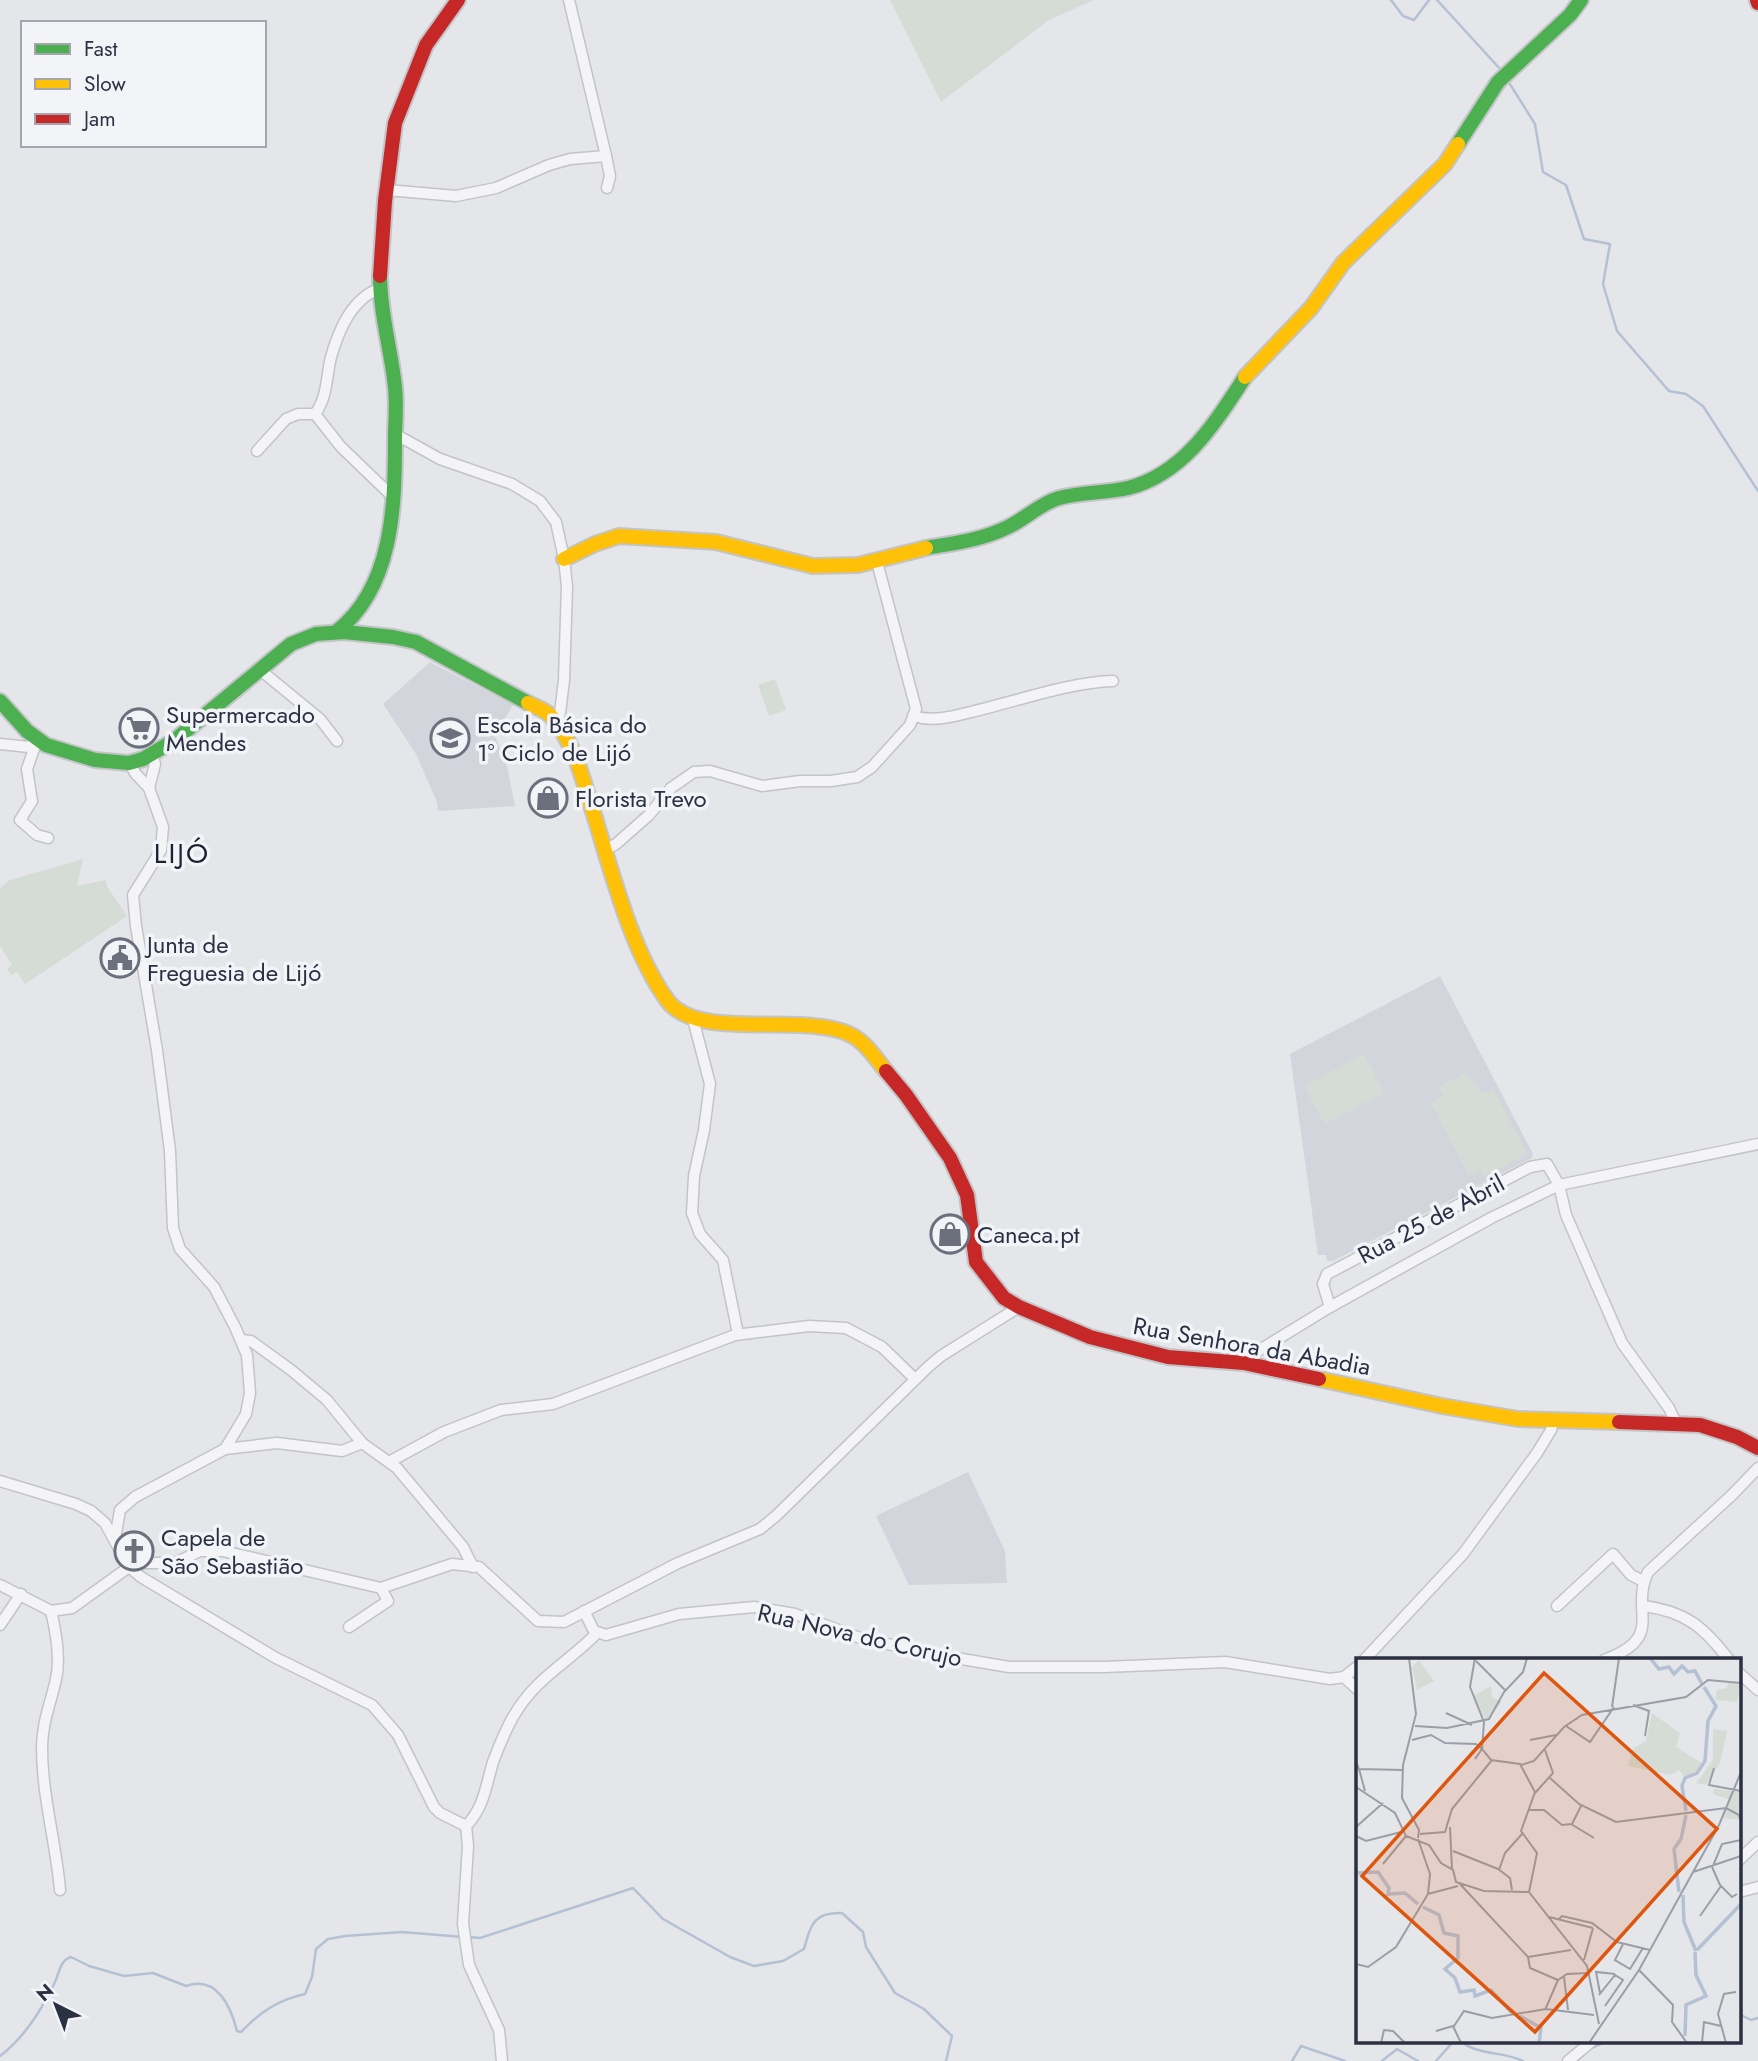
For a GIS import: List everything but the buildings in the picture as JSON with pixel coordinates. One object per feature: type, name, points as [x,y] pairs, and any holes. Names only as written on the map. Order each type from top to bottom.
[{"type":"main road","points":[[336,632],[349,622],[364,604],[377,579],[386,547],[393,497],[395,387],[383,325],[381,288],[387,190],[396,122],[426,45],[458,0]]},
{"type":"main road","points":[[564,559],[619,536],[645,536],[716,542],[813,566],[858,565],[981,538],[1009,527],[1057,498],[1127,488],[1157,478],[1178,462],[1212,428],[1250,370],[1311,308],[1343,263],[1445,164],[1498,82],[1570,15],[1581,0]]},
{"type":"main road","name":"Rua Senhora da Abadia","points":[[130,763],[152,754],[303,637],[336,632],[404,637],[416,642],[549,714],[556,722],[578,764],[629,922],[651,974],[668,1002],[682,1014],[719,1023],[818,1026],[838,1030],[852,1035],[866,1047],[906,1096],[950,1158],[967,1195],[976,1262],[1004,1298],[1018,1307],[1090,1337],[1168,1357],[1244,1363],[1442,1406],[1518,1419],[1553,1422],[1676,1423],[1716,1429],[1758,1448]]},
{"type":"main road","points":[[0,701],[37,740],[66,753],[92,760],[130,763]]},
{"type":"street","points":[[569,0],[606,156],[610,176],[607,188]]},
{"type":"street","points":[[387,190],[456,197],[496,188],[570,159],[606,156]]},
{"type":"street","points":[[315,414],[323,403],[331,357],[349,313],[370,292],[381,288]]},
{"type":"street","points":[[257,451],[286,419],[298,414],[315,414]]},
{"type":"street","points":[[315,414],[341,447],[393,497]]},
{"type":"street","points":[[395,434],[440,459],[512,484],[540,501],[556,523],[567,586],[565,680],[556,722]]},
{"type":"street","points":[[605,850],[617,844],[649,815],[671,788],[694,772],[710,771],[762,786],[857,777],[872,767],[910,725],[916,709],[877,562]]},
{"type":"street","points":[[259,669],[320,719],[337,741]]},
{"type":"street","points":[[913,716],[928,721],[947,718],[1046,693],[1113,681]]},
{"type":"street","points":[[0,744],[29,747],[37,740]]},
{"type":"street","points":[[37,740],[27,769],[32,801],[20,820],[37,835],[48,838]]},
{"type":"street","points":[[149,788],[155,764],[152,754]]},
{"type":"street","points":[[130,763],[149,788],[163,827],[161,850],[133,895],[170,1151],[173,1228],[180,1249],[214,1287],[247,1355],[250,1393],[246,1414],[225,1450]]},
{"type":"street","points":[[693,1018],[710,1084],[694,1176],[692,1213],[700,1234],[723,1260],[738,1334]]},
{"type":"street","name":"Rua 25 de Abril","points":[[1244,1363],[1253,1354],[1330,1307],[1491,1218],[1559,1185],[1758,1144]]},
{"type":"street","name":"Rua 25 de Abril","points":[[1330,1307],[1323,1284],[1327,1274],[1530,1167],[1547,1164],[1559,1185]]},
{"type":"street","points":[[1559,1185],[1566,1215],[1622,1343],[1670,1408],[1676,1423]]},
{"type":"street","points":[[0,1585],[51,1611],[72,1608],[128,1567],[139,1563],[174,1563],[200,1551],[223,1551],[381,1588],[452,1564],[479,1567],[538,1622],[564,1622],[678,1563],[761,1529],[941,1356],[1018,1307]]},
{"type":"street","points":[[389,1462],[444,1432],[500,1410],[553,1404],[738,1334],[809,1326],[846,1328],[883,1347],[915,1379]]},
{"type":"street","points":[[241,1340],[251,1341],[327,1400],[362,1443],[389,1462],[437,1513],[469,1556],[473,1567]]},
{"type":"street","points":[[1366,1658],[1463,1554],[1537,1453],[1553,1422]]},
{"type":"street","points":[[91,1511],[104,1513],[120,1510],[135,1497],[225,1450],[277,1443],[342,1451],[362,1443]]},
{"type":"street","points":[[1627,1656],[1642,1629],[1643,1581],[1654,1564],[1732,1495],[1758,1468]]},
{"type":"street","points":[[0,1481],[91,1511],[105,1523],[128,1567],[276,1658],[372,1705],[398,1735],[434,1807],[466,1826]]},
{"type":"street","points":[[115,1539],[120,1510]]},
{"type":"street","points":[[1557,1606],[1612,1554],[1631,1575],[1643,1581]]},
{"type":"street","points":[[349,1627],[388,1601],[381,1588]]},
{"type":"street","points":[[0,1625],[21,1594]]},
{"type":"street","points":[[1643,1606],[1680,1614],[1702,1628],[1726,1658]]},
{"type":"street","name":"Rua Nova do Corujo","points":[[597,1633],[606,1636],[678,1614],[754,1607],[795,1614],[863,1639],[1009,1667],[1104,1667],[1225,1662],[1330,1679],[1345,1678]]},
{"type":"street","points":[[51,1611],[56,1629],[57,1670],[46,1712],[42,1746],[60,1891]]},
{"type":"street","points":[[466,1826],[483,1801],[502,1737],[533,1687],[597,1633],[584,1611]]},
{"type":"street","points":[[1356,1668],[1345,1678],[1356,1688]]},
{"type":"street","points":[[1740,1674],[1758,1690]]},
{"type":"street","points":[[466,1826],[468,1846],[463,1924],[469,1965],[499,2030],[502,2061]]},
{"type":"street","points":[[1740,1859],[1758,1842]]},
{"type":"street","points":[[1740,1892],[1758,1887]]},
{"type":"street","points":[[1569,2061],[1589,2044]]},
{"type":"shaded area","points":[[890,0],[1094,0],[1049,20],[941,102]]},
{"type":"shaded area","name":"Escola Básica do 1º Ciclo de Lijó","points":[[430,662],[513,705],[495,736],[507,766],[515,806],[438,811],[437,802],[416,754],[383,704]]},
{"type":"shaded area","points":[[775,679],[786,710],[769,716],[758,685]]},
{"type":"shaded area","points":[[83,859],[77,886],[106,880],[106,885],[127,916],[25,984],[17,972],[11,975],[7,969],[12,965],[0,946],[0,888],[10,880]]},
{"type":"shaded area","points":[[1440,976],[1533,1154],[1532,1158],[1333,1261],[1327,1261],[1326,1255],[1318,1255],[1290,1054]]},
{"type":"shaded area","points":[[1364,1054],[1384,1093],[1324,1124],[1304,1086]]},
{"type":"shaded area","points":[[1465,1073],[1483,1093],[1493,1089],[1527,1154],[1484,1176],[1481,1170],[1469,1176],[1431,1103],[1444,1096],[1439,1087]]},
{"type":"shaded area","points":[[968,1472],[1005,1551],[1007,1583],[909,1585],[876,1516]]},
{"type":"waterway","points":[[1391,0],[1403,16],[1414,20],[1429,0]]},
{"type":"waterway","points":[[1437,0],[1501,70]]},
{"type":"waterway","points":[[1508,81],[1535,124],[1543,172],[1566,185],[1584,239],[1610,244],[1603,284],[1617,331],[1669,391],[1686,394],[1703,406],[1758,491]]},
{"type":"waterway","points":[[469,1937],[480,1938],[633,1888],[663,1919],[730,1957],[754,1966],[783,1961],[804,1949],[811,1927],[819,1918],[832,1913],[842,1913],[863,1932],[866,1947],[895,1993],[924,2009],[952,2036],[946,2061]]},
{"type":"waterway","points":[[0,2056],[17,2041],[38,2014],[62,1964],[71,1957],[89,1966],[124,1976],[153,1973],[186,1986],[206,1985],[221,1995],[231,2012],[237,2031],[241,2032],[270,2008],[305,1994],[312,1977],[316,1949],[328,1939],[402,1932],[463,1937]]},
{"type":"waterway","points":[[1740,2014],[1751,2020],[1758,2018]]},
{"type":"waterway","points":[[1436,2061],[1451,2044]]},
{"type":"waterway","points":[[1466,2044],[1523,2061]]},
{"type":"waterway","points":[[1577,2061],[1589,2049],[1600,2044]]},
{"type":"waterway","points":[[1292,2061],[1301,2046],[1345,2061]]},
{"type":"waterway","points":[[1382,2061],[1397,2049],[1418,2061]]},
{"type":"traffic: fast","points":[[1458,144],[1498,82],[1570,15],[1581,0]]},
{"type":"traffic: fast","points":[[336,632],[355,614],[369,593],[380,569],[391,518],[396,393],[380,276]]},
{"type":"traffic: fast","points":[[926,548],[988,535],[1014,524],[1059,498],[1120,490],[1148,481],[1182,459],[1210,429],[1245,377]]},
{"type":"traffic: fast","points":[[0,701],[27,731],[46,745],[95,760],[129,763],[143,759],[175,740],[291,644],[316,634],[344,632],[416,642],[528,703]]},
{"type":"traffic: slow","points":[[1245,377],[1311,308],[1343,263],[1445,164],[1458,144]]},
{"type":"traffic: slow","points":[[564,559],[619,536],[716,542],[813,566],[858,565],[926,548]]},
{"type":"traffic: slow","points":[[528,703],[551,716],[570,746],[631,930],[667,1000],[681,1013],[701,1020],[805,1025],[849,1034],[865,1046],[886,1071]]},
{"type":"traffic: slow","points":[[1319,1379],[1442,1406],[1518,1419],[1619,1422]]},
{"type":"traffic: jam","points":[[380,276],[385,201],[395,123],[426,45],[458,0]]},
{"type":"traffic: jam","points":[[886,1071],[950,1158],[967,1195],[976,1262],[1004,1298],[1090,1337],[1168,1357],[1244,1363],[1319,1379]]},
{"type":"traffic: jam","points":[[1619,1422],[1700,1425],[1737,1437],[1758,1448]]},
{"type":"place","name":"Supermercado Mendes","points":[[139,728]]},
{"type":"place","name":"Escola Básica do 1º Ciclo de Lijó","points":[[450,738]]},
{"type":"place","name":"Florista Trevo","points":[[548,798]]},
{"type":"place","name":"Junta de Freguesia de Lijó","points":[[120,958]]},
{"type":"place","name":"Caneca.pt","points":[[950,1234]]},
{"type":"place","name":"Capela de São Sebastião","points":[[134,1551]]},
{"type":"district","name":"LIJÓ","points":[[182,853]]}]
